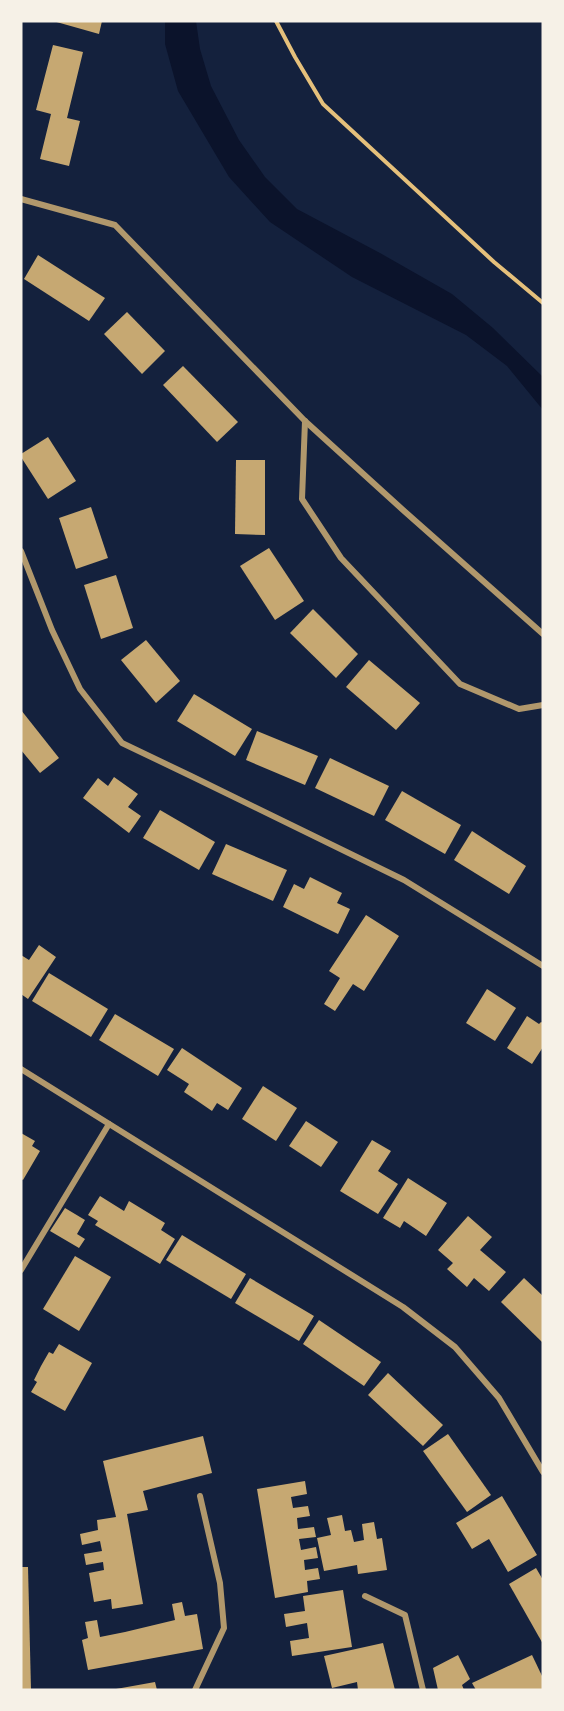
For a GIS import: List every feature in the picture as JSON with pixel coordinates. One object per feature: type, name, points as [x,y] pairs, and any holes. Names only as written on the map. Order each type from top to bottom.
[{"type":"street","points":[[21,199],[114,225],[305,421],[543,634]]},
{"type":"street","points":[[305,421],[302,499],[341,558],[460,684],[519,709],[543,705]]},
{"type":"street","points":[[21,551],[52,630],[80,689],[122,743],[404,880],[543,966]]},
{"type":"street","points":[[21,1069],[403,1307],[454,1347],[499,1398],[543,1472]]},
{"type":"street","points":[[21,1270],[109,1124]]},
{"type":"street","points":[[195,1690],[224,1628],[220,1583],[200,1496]]},
{"type":"street","points":[[365,1596],[405,1615],[423,1690]]},
{"type":"path","points":[[276,21],[323,104],[543,303]]},
{"type":"water","points":[[165,21],[196,21],[200,49],[211,86],[239,140],[265,177],[297,209],[452,294],[493,328],[543,377],[543,410],[507,366],[466,335],[352,277],[270,222],[229,177],[178,91],[165,44]]},
{"type":"building","points":[[53,21],[102,21],[99,34]]},
{"type":"building","points":[[53,45],[83,52],[67,118],[80,121],[69,166],[40,159],[51,114],[36,110]]},
{"type":"building","points":[[38,255],[105,298],[89,321],[24,279]]},
{"type":"building","points":[[127,312],[165,351],[142,374],[104,334]]},
{"type":"building","points":[[183,366],[238,422],[217,442],[163,385]]},
{"type":"building","points":[[48,437],[76,481],[48,499],[21,454]]},
{"type":"building","points":[[236,460],[265,460],[265,535],[235,534]]},
{"type":"building","points":[[91,507],[108,558],[76,569],[59,518]]},
{"type":"building","points":[[269,548],[304,601],[275,620],[240,566]]},
{"type":"building","points":[[116,575],[133,628],[101,639],[84,585]]},
{"type":"building","points":[[313,609],[358,654],[336,678],[290,633]]},
{"type":"building","points":[[146,640],[180,681],[156,703],[121,660]]},
{"type":"building","points":[[369,660],[420,703],[396,730],[346,687]]},
{"type":"building","points":[[194,694],[252,729],[235,756],[177,721]]},
{"type":"building","points":[[21,710],[59,758],[40,773],[21,750]]},
{"type":"building","points":[[257,731],[318,756],[305,785],[246,760]]},
{"type":"building","points":[[330,758],[389,786],[374,816],[315,788]]},
{"type":"building","points":[[114,777],[138,794],[128,807],[141,816],[129,833],[83,798],[98,778],[108,786]]},
{"type":"building","points":[[402,791],[461,825],[445,854],[385,820]]},
{"type":"building","points":[[160,810],[215,842],[199,870],[143,838]]},
{"type":"building","points":[[472,831],[526,866],[509,894],[454,860]]},
{"type":"building","points":[[226,844],[287,870],[273,901],[212,874]]},
{"type":"building","points":[[310,877],[342,893],[337,903],[350,909],[338,934],[283,907],[294,884],[304,889]]},
{"type":"building","points":[[366,915],[399,936],[364,991],[353,984],[335,1011],[324,1004],[340,978],[329,971]]},
{"type":"building","points":[[39,945],[56,957],[28,999],[21,994],[21,955],[29,960]]},
{"type":"building","points":[[49,973],[108,1009],[91,1037],[32,1001]]},
{"type":"building","points":[[487,989],[516,1008],[495,1041],[466,1023]]},
{"type":"building","points":[[115,1014],[174,1049],[158,1076],[99,1040]]},
{"type":"building","points":[[527,1016],[539,1024],[543,1023],[543,1047],[532,1064],[507,1048]]},
{"type":"building","points":[[182,1048],[242,1088],[228,1110],[217,1103],[212,1111],[184,1092],[189,1084],[167,1070]]},
{"type":"building","points":[[263,1086],[297,1108],[276,1141],[242,1119]]},
{"type":"building","points":[[306,1121],[338,1142],[321,1167],[289,1146]]},
{"type":"building","points":[[21,1133],[35,1141],[32,1146],[40,1151],[23,1180],[21,1179]]},
{"type":"building","points":[[372,1140],[391,1151],[378,1171],[398,1184],[378,1214],[340,1191]]},
{"type":"building","points":[[408,1178],[447,1203],[426,1236],[404,1221],[400,1228],[383,1218]]},
{"type":"building","points":[[100,1196],[124,1211],[129,1201],[165,1223],[161,1230],[175,1239],[160,1264],[95,1225],[98,1221],[88,1215]]},
{"type":"building","points":[[65,1208],[85,1220],[77,1234],[85,1239],[79,1248],[50,1231]]},
{"type":"building","points":[[468,1216],[492,1237],[480,1250],[506,1272],[489,1291],[474,1278],[467,1287],[447,1269],[453,1263],[438,1250]]},
{"type":"building","points":[[182,1235],[246,1274],[231,1299],[166,1260]]},
{"type":"building","points":[[75,1256],[111,1277],[79,1331],[43,1309]]},
{"type":"building","points":[[250,1278],[314,1316],[299,1341],[235,1303]]},
{"type":"building","points":[[524,1278],[543,1296],[543,1343],[501,1302]]},
{"type":"building","points":[[319,1320],[381,1362],[364,1386],[303,1344]]},
{"type":"building","points":[[59,1344],[92,1363],[65,1411],[31,1392],[37,1382],[34,1380],[49,1352],[53,1354]]},
{"type":"building","points":[[388,1373],[443,1425],[423,1446],[368,1395]]},
{"type":"building","points":[[448,1434],[491,1495],[467,1512],[423,1451]]},
{"type":"building","points":[[203,1436],[212,1473],[143,1491],[148,1510],[127,1514],[143,1604],[112,1609],[111,1599],[94,1602],[89,1573],[104,1570],[103,1562],[86,1565],[84,1554],[102,1551],[100,1541],[82,1545],[80,1534],[98,1530],[97,1520],[116,1517],[103,1461]]},
{"type":"building","points":[[305,1481],[307,1494],[291,1497],[293,1508],[308,1506],[310,1516],[297,1518],[298,1529],[314,1527],[316,1537],[299,1539],[301,1550],[316,1547],[318,1558],[304,1560],[305,1570],[318,1568],[320,1579],[307,1581],[308,1592],[275,1598],[257,1489]]},
{"type":"building","points":[[502,1496],[537,1555],[508,1572],[489,1539],[472,1549],[456,1523]]},
{"type":"building","points":[[342,1515],[345,1531],[351,1530],[354,1542],[364,1540],[362,1524],[374,1522],[377,1539],[382,1538],[387,1570],[358,1574],[357,1565],[324,1571],[317,1538],[331,1535],[327,1518]]},
{"type":"building","points":[[21,1567],[28,1567],[31,1690],[21,1690]]},
{"type":"building","points":[[536,1568],[543,1580],[543,1644],[509,1584]]},
{"type":"building","points":[[343,1590],[352,1647],[292,1656],[290,1641],[309,1638],[307,1623],[286,1627],[284,1614],[305,1611],[303,1596]]},
{"type":"building","points":[[182,1602],[185,1616],[197,1614],[203,1649],[88,1670],[82,1640],[88,1638],[85,1622],[97,1620],[100,1637],[125,1632],[175,1620],[172,1604]]},
{"type":"building","points":[[383,1643],[395,1690],[358,1690],[357,1682],[332,1688],[324,1656]]},
{"type":"building","points":[[458,1655],[470,1679],[462,1685],[464,1690],[438,1690],[433,1668]]},
{"type":"building","points":[[532,1655],[543,1678],[543,1690],[476,1690],[472,1683]]},
{"type":"building","points":[[155,1682],[157,1690],[116,1690],[116,1689]]}]
